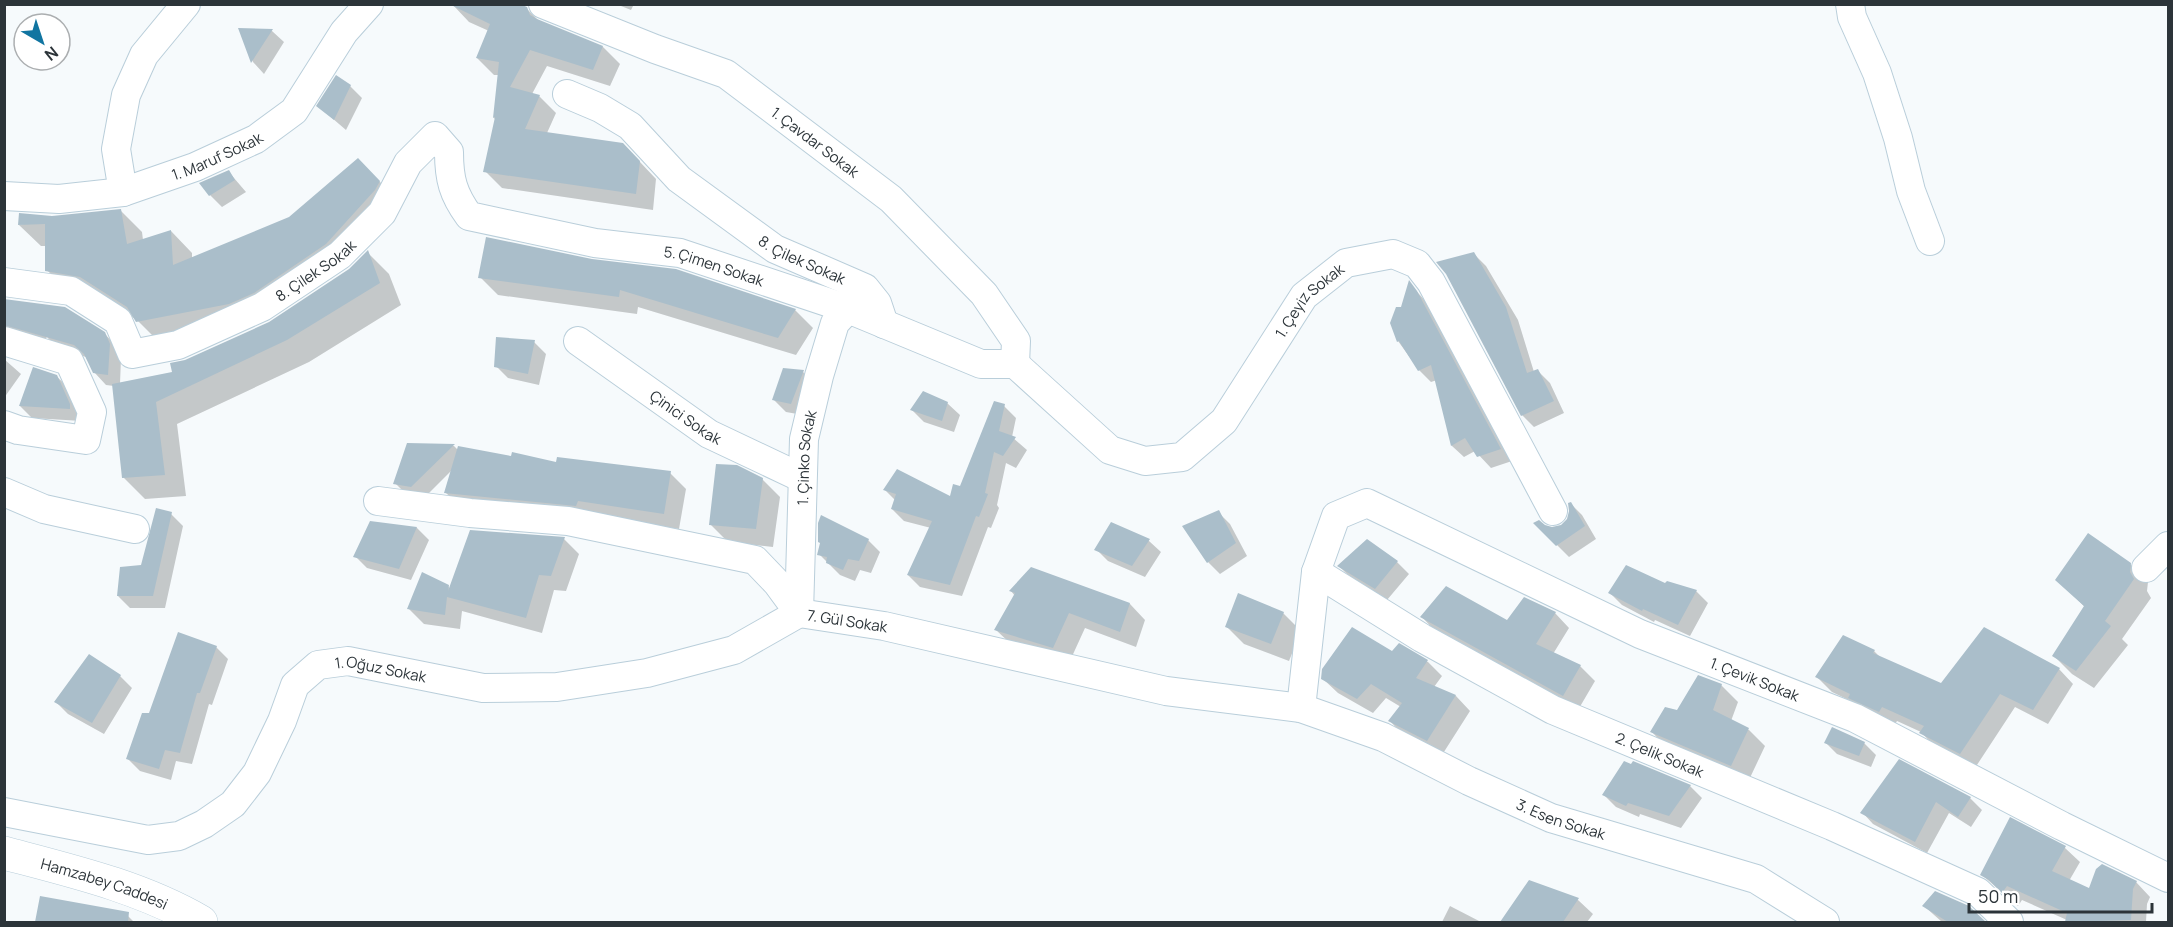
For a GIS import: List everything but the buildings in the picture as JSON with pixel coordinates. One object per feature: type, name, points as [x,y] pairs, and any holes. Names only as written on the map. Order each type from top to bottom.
[{"type":"main road","name":"Hamzabey Caddesi","points":[[4,853],[95,877],[177,909],[201,922]]},
{"type":"street","points":[[123,192],[116,149],[126,95],[144,55],[186,4]]},
{"type":"street","name":"1. Maruf Sokak","points":[[4,196],[59,199],[123,192],[195,167],[256,139],[294,111],[344,32],[369,4]]},
{"type":"street","name":"1. Çavdar Sokak","points":[[543,4],[654,49],[726,74],[891,200],[984,294],[1016,341],[1015,364]]},
{"type":"street","points":[[1850,4],[1852,17],[1877,73],[1898,138],[1911,191],[1930,240]]},
{"type":"street","name":"8. Çilek Sokak","points":[[567,94],[600,108],[630,126],[679,179],[775,249],[865,288],[877,303],[884,324]]},
{"type":"street","name":"8. Çilek Sokak","points":[[4,282],[71,291],[118,321],[132,354],[178,345],[262,307],[340,255],[382,213],[408,163],[435,136],[450,152]]},
{"type":"street","name":"5. Çimen Sokak","points":[[450,152],[449,171],[456,197],[469,216],[595,243],[680,253],[848,309],[981,364],[1015,364]]},
{"type":"street","name":"1. Çeyiz Sokak","points":[[1015,364],[1110,450],[1145,461],[1182,457],[1224,421],[1304,296],[1346,263],[1393,254],[1417,264],[1431,282],[1553,511]]},
{"type":"street","name":"1. Çinko Sokak","points":[[799,613],[804,439],[835,323],[848,309]]},
{"type":"street","name":"Çinici Sokak","points":[[578,340],[709,434],[802,478]]},
{"type":"street","points":[[4,341],[69,362],[92,412],[86,440],[18,430],[4,425]]},
{"type":"street","points":[[4,492],[44,509],[135,529]]},
{"type":"street","name":"7. Gül Sokak","points":[[378,501],[470,513],[568,521],[755,560],[777,583],[799,613],[884,627],[1166,691],[1301,708]]},
{"type":"street","name":"1. Çevik Sokak","points":[[1316,572],[1336,516],[1367,503],[1640,634],[1855,718],[2169,878]]},
{"type":"street","points":[[2146,568],[2169,546]]},
{"type":"street","points":[[1301,708],[1316,572]]},
{"type":"street","name":"2. Çelik Sokak","points":[[1316,572],[1422,638],[1553,710],[1832,826],[1978,892],[2009,922]]},
{"type":"street","name":"1. Oğuz Sokak","points":[[4,812],[148,840],[179,836],[188,832],[233,804],[251,781],[282,721],[295,685],[318,665],[348,661],[483,688],[557,687],[646,673],[734,650],[799,613]]},
{"type":"street","name":"3. Esen Sokak","points":[[1301,708],[1383,737],[1469,781],[1551,818],[1756,879],[1825,922]]}]
